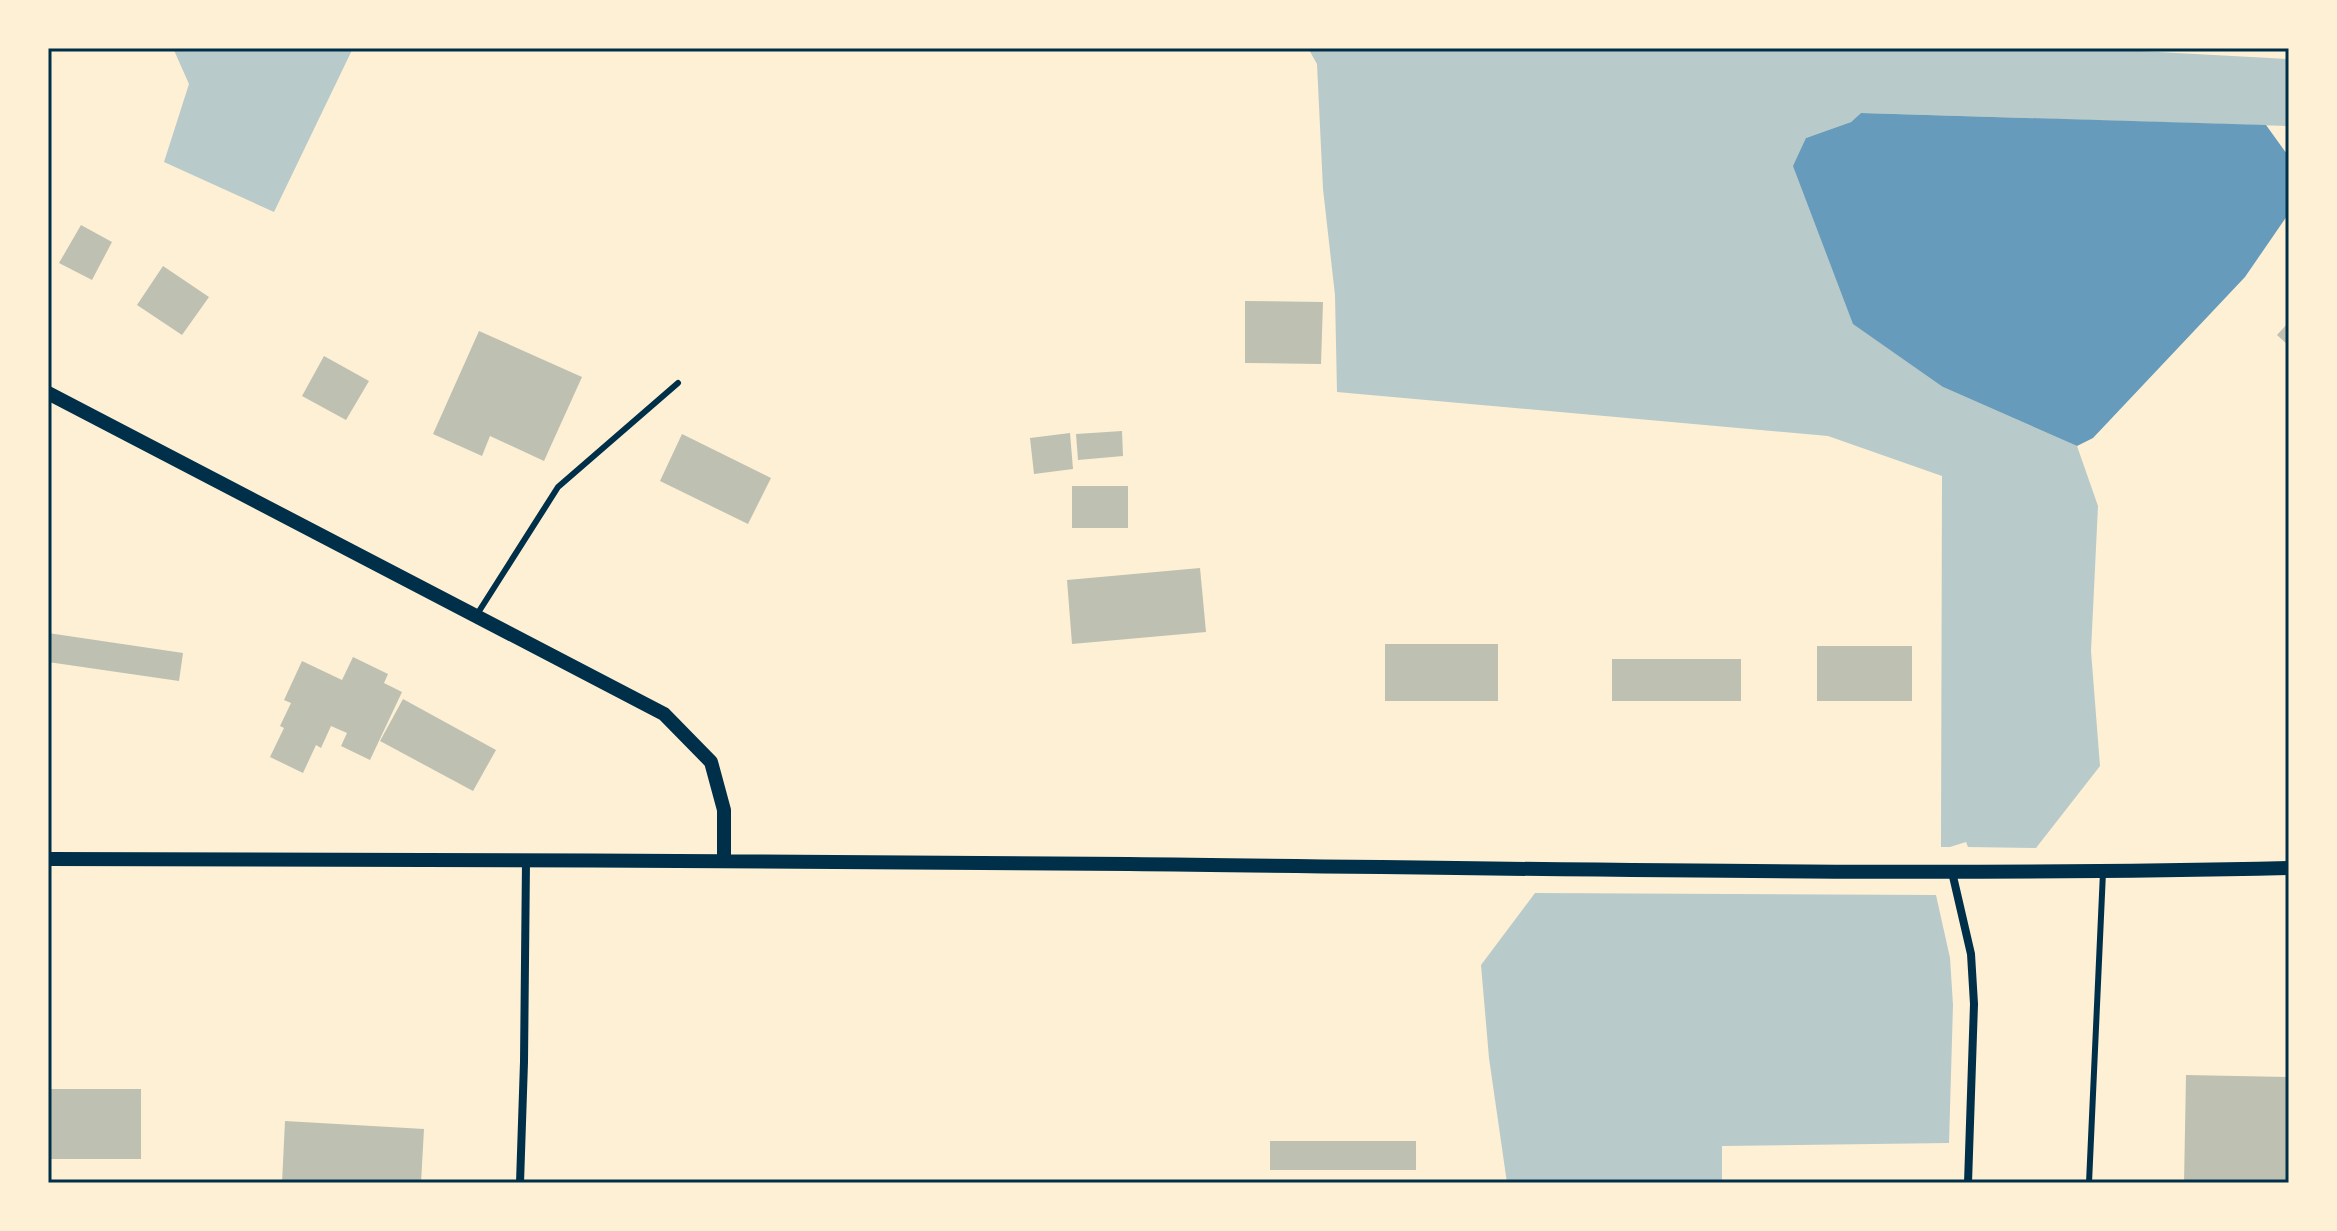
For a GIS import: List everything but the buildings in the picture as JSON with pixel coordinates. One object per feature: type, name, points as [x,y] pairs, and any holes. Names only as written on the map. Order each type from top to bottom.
[{"type":"street","points":[[48,393],[664,714],[711,762],[724,810],[724,859]]},
{"type":"street","points":[[48,859],[724,859],[2103,872],[2289,868]]},
{"type":"street","points":[[520,1183],[526,861]]},
{"type":"street","points":[[1952,871],[1971,954],[1973,992],[1968,1183]]},
{"type":"lane","points":[[476,616],[558,487],[678,383]]},
{"type":"lane","points":[[2089,1183],[2103,872]]},
{"type":"shaded area","points":[[173,48],[353,48],[274,212],[164,162],[189,84]]},
{"type":"shaded area","points":[[1308,48],[2084,48],[2289,59],[2289,126],[1861,113],[1851,122],[1806,138],[1943,387],[2077,446],[2098,506],[2091,651],[2100,766],[2036,848],[1968,847],[1966,842],[1941,847],[1942,476],[1828,436],[1337,392],[1335,295],[1323,189],[1317,64]]},
{"type":"shaded area","points":[[1535,893],[1936,895],[1950,958],[1953,1005],[1949,1143],[1722,1146],[1722,1183],[1507,1183],[1489,1058],[1481,965]]},
{"type":"water","points":[[1861,113],[2266,125],[2289,157],[2289,213],[2245,277],[2093,438],[2077,446],[1943,387],[1853,324],[1793,166],[1806,138],[1851,122]]}]
